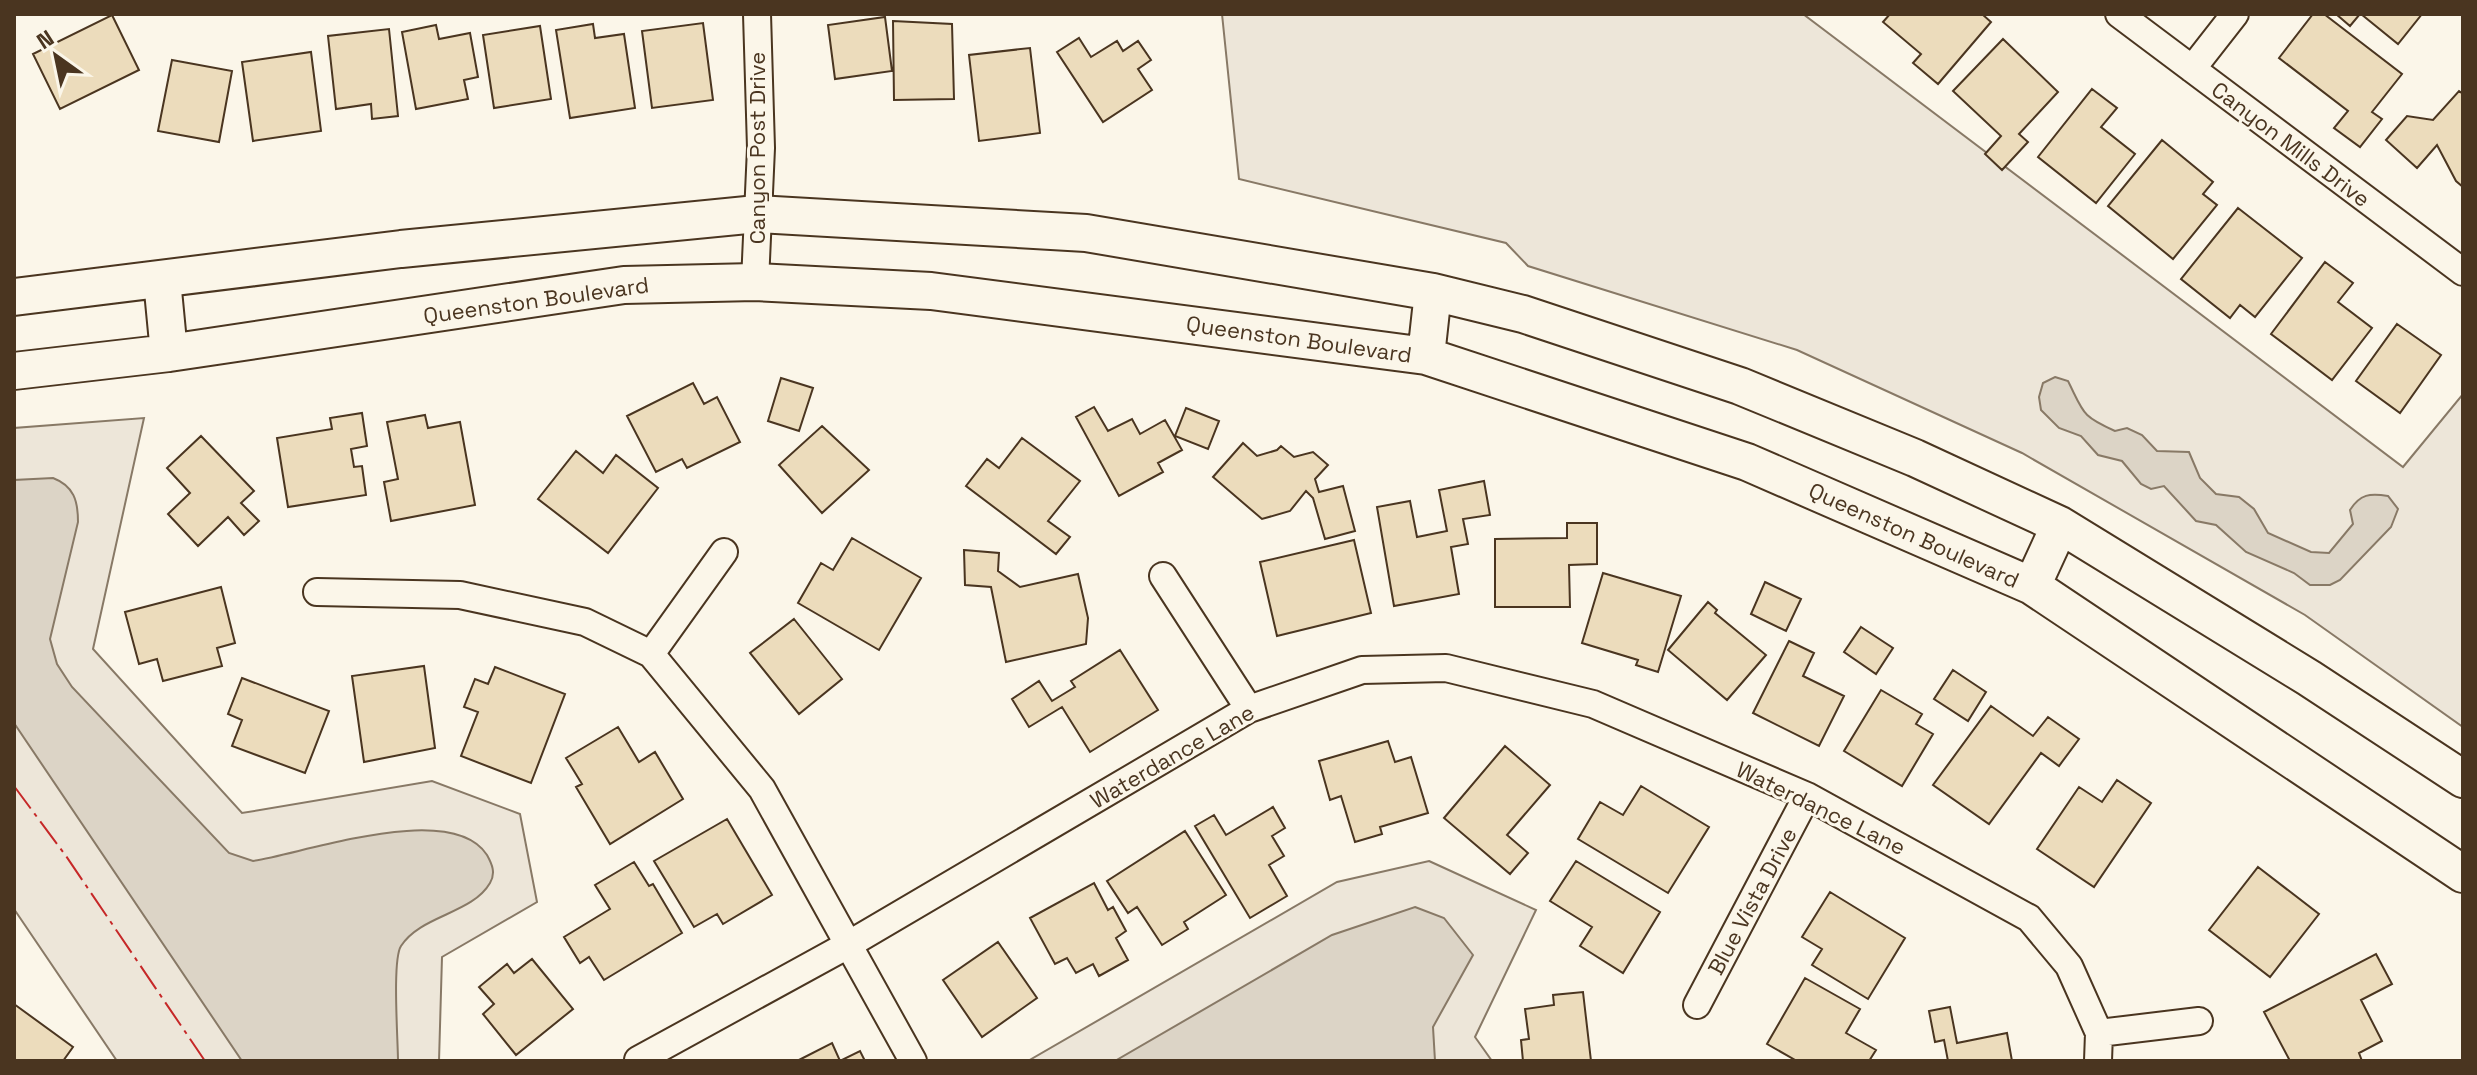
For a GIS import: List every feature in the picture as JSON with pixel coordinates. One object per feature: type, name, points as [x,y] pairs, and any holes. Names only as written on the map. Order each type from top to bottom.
[{"type":"main road","points":[[14,297],[401,249],[757,214],[880,218],[1086,233],[1433,292],[1523,314],[1740,386],[1915,458],[2060,525],[2309,678],[2463,779]]},
{"type":"main road","points":[[162,280],[169,353]]},
{"type":"main road","name":"Queenston Boulevard","points":[[14,371],[169,353],[624,285],[755,282],[931,291],[1426,356],[1747,462],[2032,586],[2463,874]]},
{"type":"main road","points":[[1426,356],[1433,292]]},
{"type":"main road","points":[[2032,586],[2060,525]]},
{"type":"street","name":"Canyon Post Drive","points":[[755,282],[761,148],[757,14]]},
{"type":"street","name":"Canyon Mills Drive","points":[[2119,14],[2463,272]]},
{"type":"street","points":[[2192,69],[2235,14]]},
{"type":"street","points":[[651,654],[724,552]]},
{"type":"street","points":[[1163,576],[1249,709]]},
{"type":"street","points":[[317,592],[460,595],[585,622],[651,654],[762,789],[846,946],[913,1061]]},
{"type":"street","name":"Waterdance Lane","points":[[638,1060],[846,946],[1249,709],[1362,670],[1446,668],[1593,704],[1807,796],[2029,918],[2069,966],[2099,1033],[2098,1061]]},
{"type":"street","name":"Blue Vista Drive","points":[[1697,1005],[1807,796]]},
{"type":"street","points":[[2099,1033],[2199,1021]]},
{"type":"shaded area","points":[[1222,14],[1803,14],[2403,467],[2463,394],[2463,727],[2305,615],[2022,453],[1797,350],[1528,266],[1506,243],[1239,179]]},
{"type":"shaded area","points":[[2055,377],[2068,381],[2081,407],[2096,421],[2115,431],[2127,428],[2142,435],[2157,451],[2189,452],[2200,478],[2216,494],[2239,497],[2254,509],[2268,533],[2311,552],[2329,553],[2353,524],[2350,510],[2362,498],[2371,495],[2388,496],[2398,509],[2391,527],[2340,580],[2330,585],[2310,585],[2294,573],[2246,552],[2216,525],[2196,521],[2164,486],[2151,489],[2141,484],[2122,461],[2098,455],[2081,436],[2059,428],[2041,410],[2039,397],[2043,383]]},
{"type":"shaded area","points":[[144,418],[93,649],[242,813],[432,781],[520,814],[537,902],[442,957],[439,1061],[117,1061],[14,909],[14,428]]},
{"type":"shaded area","points":[[53,478],[66,485],[73,495],[78,522],[50,639],[57,664],[72,687],[229,853],[253,861],[376,834],[411,831],[443,832],[469,839],[487,855],[493,876],[482,893],[471,902],[421,927],[401,946],[396,983],[398,1061],[242,1061],[14,723],[14,480]]},
{"type":"shaded area","points":[[1429,861],[1536,910],[1475,1037],[1492,1061],[1028,1061],[1337,882]]},
{"type":"shaded area","points":[[1415,907],[1444,918],[1473,955],[1433,1027],[1435,1061],[1115,1061],[1332,935]]},
{"type":"building","points":[[1890,14],[1982,14],[1991,22],[1938,84],[1913,63],[1921,54],[1883,22]]},
{"type":"building","points":[[2313,14],[2324,14],[2402,74],[2372,112],[2382,119],[2360,147],[2334,128],[2348,111],[2279,58]]},
{"type":"building","points":[[2336,14],[2360,14],[2350,26]]},
{"type":"building","points":[[2361,14],[2422,14],[2398,44]]},
{"type":"building","points":[[112,15],[139,70],[60,109],[33,54]]},
{"type":"building","points":[[885,17],[892,71],[835,79],[828,25]]},
{"type":"building","points":[[893,21],[952,24],[954,99],[894,100]]},
{"type":"building","points":[[703,23],[713,100],[652,108],[642,31]]},
{"type":"building","points":[[593,24],[595,38],[624,34],[635,108],[570,118],[556,30]]},
{"type":"building","points":[[436,25],[439,39],[470,33],[478,77],[464,80],[468,99],[416,109],[402,32]]},
{"type":"building","points":[[540,26],[551,99],[494,108],[483,35]]},
{"type":"building","points":[[389,29],[398,116],[372,119],[371,104],[336,109],[328,36]]},
{"type":"building","points":[[1079,38],[1091,57],[1117,41],[1123,51],[1138,41],[1151,60],[1138,69],[1152,90],[1103,122],[1057,52]]},
{"type":"building","points":[[2003,39],[2058,92],[2019,134],[2028,142],[2002,170],[1985,154],[2001,136],[1953,91]]},
{"type":"building","points":[[1030,48],[1040,133],[979,141],[969,55]]},
{"type":"building","points":[[311,52],[321,131],[253,141],[242,62]]},
{"type":"building","points":[[172,60],[232,71],[219,142],[158,131]]},
{"type":"building","points":[[2092,89],[2117,108],[2101,127],[2135,154],[2096,203],[2038,157]]},
{"type":"building","points":[[2459,91],[2463,94],[2463,187],[2456,181],[2437,145],[2417,168],[2386,140],[2407,116],[2433,120]]},
{"type":"building","points":[[2162,140],[2213,182],[2203,194],[2217,205],[2173,259],[2108,206]]},
{"type":"building","points":[[2238,208],[2302,258],[2255,317],[2240,305],[2230,318],[2181,279]]},
{"type":"building","points":[[2325,262],[2353,283],[2338,302],[2372,328],[2332,380],[2271,334]]},
{"type":"building","points":[[2397,324],[2441,355],[2400,413],[2356,381]]},
{"type":"building","points":[[781,378],[813,388],[799,431],[768,421]]},
{"type":"building","points":[[693,383],[704,404],[717,397],[740,442],[687,468],[682,459],[656,472],[627,416]]},
{"type":"building","points":[[1094,407],[1108,431],[1132,419],[1140,434],[1165,420],[1182,450],[1158,463],[1163,472],[1119,496],[1076,417]]},
{"type":"building","points":[[1186,408],[1219,421],[1208,449],[1175,436]]},
{"type":"building","points":[[362,413],[367,446],[351,449],[354,467],[362,466],[366,495],[288,507],[277,438],[332,429],[330,418]]},
{"type":"building","points":[[425,415],[428,428],[460,422],[475,505],[391,521],[384,482],[398,479],[387,422]]},
{"type":"building","points":[[822,426],[869,470],[822,513],[779,465]]},
{"type":"building","points":[[201,436],[254,491],[241,503],[259,521],[244,535],[228,517],[198,546],[168,514],[190,493],[167,468]]},
{"type":"building","points":[[1022,438],[1080,481],[1048,521],[1070,537],[1056,554],[966,486],[987,459],[999,468]]},
{"type":"building","points":[[1243,443],[1257,456],[1281,446],[1294,457],[1313,452],[1328,465],[1315,479],[1319,492],[1343,486],[1355,531],[1325,539],[1313,498],[1306,491],[1290,511],[1262,519],[1213,477]]},
{"type":"building","points":[[576,451],[603,473],[616,455],[658,488],[608,553],[538,499]]},
{"type":"building","points":[[1484,481],[1490,515],[1463,519],[1468,544],[1451,547],[1459,594],[1394,606],[1377,507],[1410,501],[1417,537],[1447,531],[1439,490]]},
{"type":"building","points":[[1567,523],[1597,523],[1597,564],[1569,565],[1570,607],[1495,607],[1495,539],[1567,538]]},
{"type":"building","points":[[852,538],[921,578],[879,650],[798,603],[821,563],[833,570]]},
{"type":"building","points":[[1354,540],[1371,613],[1277,636],[1260,562]]},
{"type":"building","points":[[964,550],[999,553],[998,571],[1020,587],[1078,574],[1088,618],[1086,644],[1006,662],[991,587],[965,585]]},
{"type":"building","points":[[1603,573],[1681,596],[1658,672],[1636,665],[1638,660],[1582,643]]},
{"type":"building","points":[[1765,582],[1801,599],[1786,631],[1751,614]]},
{"type":"building","points":[[221,587],[235,643],[217,648],[222,666],[163,681],[157,659],[139,664],[125,612]]},
{"type":"building","points":[[1708,602],[1717,610],[1715,613],[1766,655],[1727,700],[1668,650]]},
{"type":"building","points":[[794,619],[842,679],[799,714],[750,653]]},
{"type":"building","points":[[1861,627],[1893,648],[1876,674],[1844,652]]},
{"type":"building","points":[[1789,641],[1814,653],[1803,676],[1844,696],[1819,746],[1753,713]]},
{"type":"building","points":[[1120,650],[1158,710],[1090,752],[1062,707],[1029,727],[1012,699],[1039,681],[1052,701],[1075,687],[1071,681]]},
{"type":"building","points":[[424,666],[435,748],[364,762],[352,676]]},
{"type":"building","points":[[495,667],[565,694],[531,783],[461,756],[478,712],[464,707],[475,679],[488,684]]},
{"type":"building","points":[[1953,670],[1986,692],[1968,721],[1934,699]]},
{"type":"building","points":[[242,678],[329,711],[305,773],[232,746],[242,720],[228,714]]},
{"type":"building","points":[[1881,690],[1922,714],[1916,724],[1933,734],[1902,786],[1844,751]]},
{"type":"building","points":[[1991,706],[2033,736],[2048,717],[2079,739],[2059,766],[2041,753],[1989,824],[1933,785]]},
{"type":"building","points":[[618,727],[639,762],[655,752],[683,799],[610,844],[576,787],[582,784],[566,758]]},
{"type":"building","points":[[1388,741],[1395,762],[1411,757],[1428,813],[1380,827],[1382,834],[1355,842],[1341,796],[1330,800],[1319,761]]},
{"type":"building","points":[[1505,746],[1550,785],[1507,835],[1528,853],[1510,874],[1444,818]]},
{"type":"building","points":[[2117,780],[2151,803],[2094,887],[2037,849],[2079,787],[2102,802]]},
{"type":"building","points":[[1641,786],[1709,827],[1668,893],[1578,839],[1600,802],[1623,815]]},
{"type":"building","points":[[1273,807],[1285,828],[1272,836],[1284,856],[1269,865],[1287,896],[1250,918],[1195,826],[1214,815],[1226,835]]},
{"type":"building","points":[[727,819],[772,895],[723,924],[717,914],[694,927],[654,861]]},
{"type":"building","points":[[1185,831],[1226,895],[1184,922],[1188,929],[1162,945],[1137,907],[1128,913],[1107,881]]},
{"type":"building","points":[[1576,861],[1660,912],[1623,973],[1580,946],[1592,927],[1550,901]]},
{"type":"building","points":[[634,862],[649,886],[653,884],[682,933],[604,980],[589,957],[580,963],[564,937],[610,909],[595,885]]},
{"type":"building","points":[[2258,867],[2319,914],[2270,977],[2209,930]]},
{"type":"building","points":[[1094,883],[1108,910],[1113,907],[1126,931],[1116,938],[1128,960],[1099,976],[1093,964],[1076,973],[1067,958],[1055,964],[1030,918]]},
{"type":"building","points":[[1830,892],[1905,938],[1868,999],[1812,965],[1822,949],[1802,937]]},
{"type":"building","points":[[998,942],[1037,998],[982,1037],[943,980]]},
{"type":"building","points":[[2376,954],[2392,984],[2361,1000],[2382,1041],[2359,1053],[2362,1061],[2290,1061],[2264,1012]]},
{"type":"building","points":[[532,959],[573,1009],[516,1055],[483,1014],[494,1004],[479,987],[507,964],[514,973]]},
{"type":"building","points":[[1805,978],[1860,1009],[1846,1033],[1876,1050],[1869,1061],[1797,1061],[1767,1044]]},
{"type":"building","points":[[1583,992],[1591,1061],[1523,1061],[1521,1040],[1529,1039],[1525,1009],[1554,1005],[1553,995]]},
{"type":"building","points":[[14,1004],[73,1047],[63,1061],[14,1061]]},
{"type":"building","points":[[1950,1007],[1957,1043],[2007,1033],[2012,1061],[1948,1061],[1944,1040],[1935,1042],[1929,1011]]},
{"type":"building","points":[[832,1043],[840,1061],[797,1061]]},
{"type":"building","points":[[860,1051],[865,1061],[840,1061]]},
{"type":"power","points":[[14,786],[66,856],[205,1061]]}]
